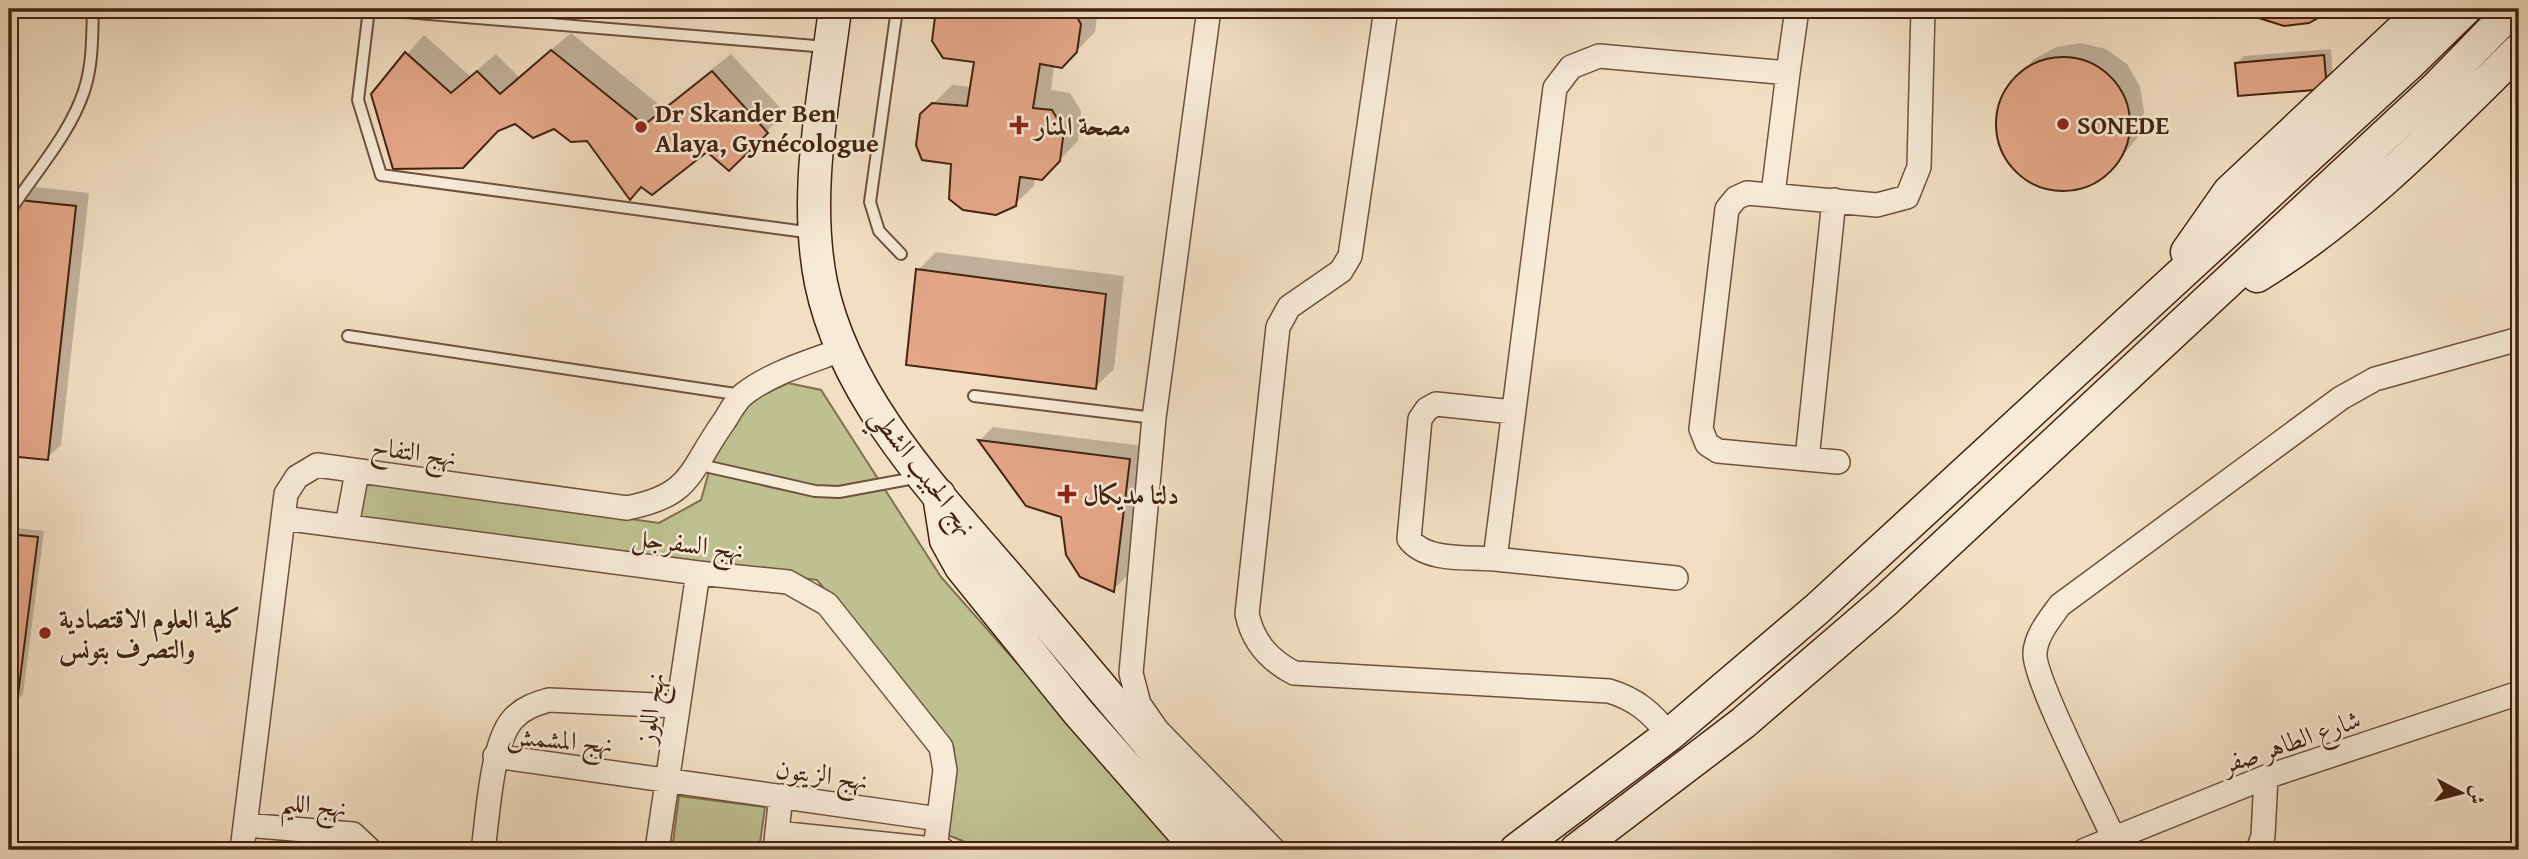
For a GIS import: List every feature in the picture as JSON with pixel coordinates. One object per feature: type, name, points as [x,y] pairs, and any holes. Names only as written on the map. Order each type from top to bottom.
[{"type":"street","name":"نهج الحبيب الشطي","points":[[835,9],[814,170],[815,233],[821,281],[841,350],[859,386],[932,485],[1238,850]]},
{"type":"street","points":[[1209,9],[1154,418],[1130,673],[1139,704],[1157,730],[1275,850]]},
{"type":"street","points":[[1386,9],[1350,256],[1341,271],[1289,307],[1278,327],[1247,614],[1251,634],[1273,662],[1294,673],[1609,691],[1642,706],[1669,735]]},
{"type":"street","points":[[1773,194],[1797,9]]},
{"type":"street","points":[[1838,463],[1718,452],[1707,444],[1701,429],[1727,209],[1736,198],[1747,193],[1877,205],[1907,197],[1919,167],[1923,9]]},
{"type":"street","points":[[2174,278],[2190,246],[2229,192],[2424,9]]},
{"type":"street","points":[[1516,850],[1669,735],[1817,609],[2409,64],[2465,9]]},
{"type":"street","points":[[1576,850],[1679,774],[1815,663],[2206,303],[2437,86],[2513,9]]},
{"type":"street","points":[[2206,303],[2263,272],[2306,242],[2401,162],[2519,50]]},
{"type":"street","points":[[1495,559],[1555,88],[1571,67],[1599,56],[1788,73]]},
{"type":"street","points":[[1807,459],[1834,200]]},
{"type":"street","points":[[2118,844],[2042,682],[2035,653],[2045,625],[2060,606],[2341,398],[2375,379],[2519,339]]},
{"type":"street","name":"نهج التفاح","points":[[242,850],[286,494],[308,469],[317,465],[627,508],[654,503],[676,492],[688,479],[742,395],[785,372],[841,350]]},
{"type":"street","points":[[1513,412],[1436,404],[1427,409],[1420,419],[1409,540],[1415,547],[1433,554],[1676,578]]},
{"type":"street","points":[[347,526],[357,472]]},
{"type":"street","points":[[932,485],[946,540],[961,567],[1078,712],[1199,850]]},
{"type":"street","name":"نهج السفرجل","points":[[283,518],[698,573],[788,582],[827,604],[941,747],[944,770],[939,818]]},
{"type":"street","name":"نهج اللوز","points":[[657,850],[698,573]]},
{"type":"street","name":"شارع الطاهر صفر","points":[[2085,850],[2118,844],[2266,778],[2519,692]]},
{"type":"street","points":[[495,756],[512,719],[530,706],[549,700],[677,706]]},
{"type":"street","name":"نهج المشمش","points":[[483,850],[495,756],[668,779]]},
{"type":"street","points":[[2258,850],[2263,836],[2266,778]]},
{"type":"street","name":"نهج الزيتون","points":[[668,779],[939,818]]},
{"type":"street","points":[[781,796],[776,841],[939,850],[939,818]]},
{"type":"street","name":"نهج الليم","points":[[245,825],[353,834],[370,850]]},
{"type":"lane","points":[[9,212],[75,114],[89,71],[93,9]]},
{"type":"lane","points":[[815,233],[381,174],[358,100],[369,9],[830,47]]},
{"type":"lane","points":[[897,9],[870,202],[879,231],[901,254]]},
{"type":"lane","points":[[348,336],[742,395]]},
{"type":"lane","points":[[974,396],[1154,418]]},
{"type":"lane","points":[[696,464],[815,491],[839,492],[932,485]]},
{"type":"green space","points":[[788,383],[821,390],[941,577],[1182,850],[986,850],[945,834],[954,748],[817,580],[359,520],[366,482],[659,523],[701,500],[715,450],[750,401]]},
{"type":"green space","points":[[679,796],[765,807],[759,850],[672,850]]},
{"type":"building","name":"مصحة المنار","points":[[936,9],[1072,9],[1081,24],[1077,52],[1062,68],[1040,64],[1033,108],[1052,110],[1064,130],[1060,161],[1042,180],[1020,177],[1016,206],[996,215],[963,210],[949,199],[951,164],[922,160],[916,145],[920,114],[932,103],[967,106],[974,62],[943,58],[932,41]]},
{"type":"building","points":[[2247,9],[2334,9],[2309,23],[2284,26],[2259,18]]},
{"type":"building","name":"Dr Skander Ben Alaya, Gynécologue","points":[[551,50],[644,125],[712,71],[768,133],[729,171],[707,152],[652,195],[641,187],[630,200],[587,141],[571,142],[554,129],[533,138],[515,124],[498,131],[463,168],[393,169],[371,94],[405,52],[451,93],[477,71],[500,94]]},
{"type":"building","points":[[2324,55],[2327,89],[2238,96],[2235,63]]},
{"type":"building","name":"SONEDE","points":[[2063,57],[2089,62],[2111,76],[2125,98],[2130,124],[2125,150],[2111,172],[2089,186],[2063,191],[2037,186],[2015,172],[2001,150],[1996,124],[2001,98],[2015,76],[2037,62]]},
{"type":"building","points":[[9,199],[76,206],[48,460],[9,456]]},
{"type":"building","points":[[916,269],[1106,294],[1096,389],[906,365]]},
{"type":"building","points":[[978,440],[1130,459],[1114,592],[1080,577],[1066,555],[1061,517],[1026,506]]},
{"type":"building","points":[[9,534],[38,537],[17,703],[9,702]]},
{"type":"place","name":"SONEDE","points":[[2063,124]]},
{"type":"place","name":"مصحة المنار","points":[[1019,125]]},
{"type":"place","name":"Dr Skander Ben Alaya, Gynécologue","points":[[641,127]]},
{"type":"place","name":"دلتا مديكال","points":[[1067,494]]},
{"type":"place","name":"كلية العلوم الاقتصادية والتصرف بتونس","points":[[45,633]]}]
